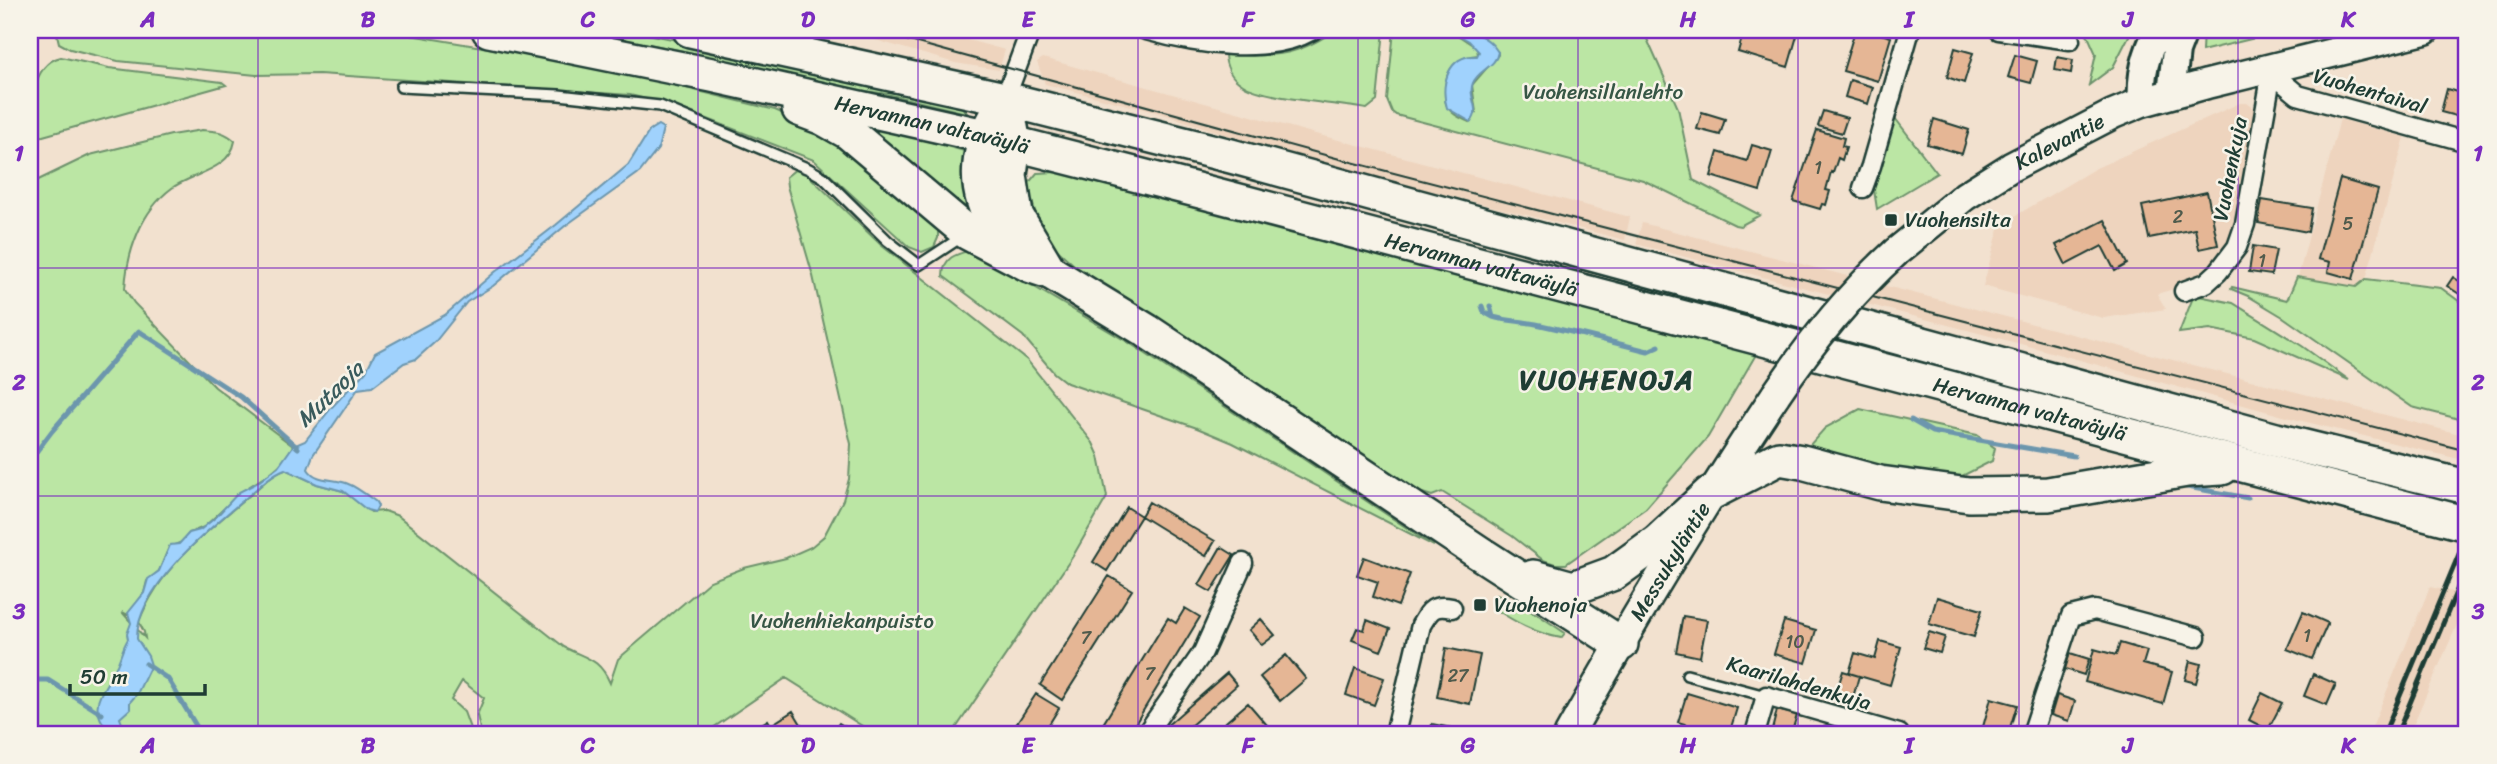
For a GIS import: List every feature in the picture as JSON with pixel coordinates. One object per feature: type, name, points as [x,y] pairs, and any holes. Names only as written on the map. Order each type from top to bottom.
[{"type":"highway","name":"Hervannan valtaväylä","points":[[489,30],[747,83],[1000,140],[1949,386],[2467,524]]},
{"type":"highway","name":"Hervannan valtaväylä","points":[[690,30],[1005,99],[1231,156],[2276,440],[2467,487]]},
{"type":"highway","points":[[747,83],[848,132],[968,233],[989,246],[1050,272],[1147,331],[1621,644]]},
{"type":"highway","points":[[1005,99],[1000,140],[1010,176],[1016,215],[1050,272]]},
{"type":"highway","points":[[1000,140],[979,163],[979,183],[984,209],[995,231],[1012,254]]},
{"type":"highway","points":[[1504,569],[1573,588],[1590,583],[1614,573],[1657,542],[1709,494],[1779,457],[1880,483],[1969,495],[2048,494],[2187,470],[2245,466]]},
{"type":"main road","points":[[2142,102],[2144,62],[2158,30]]},
{"type":"main road","points":[[2171,93],[2176,51],[2184,30]]},
{"type":"main road","name":"Kalevantie","points":[[1776,394],[1802,354],[1863,283],[1896,252],[1965,196],[2011,167],[2098,121],[2142,102],[2425,30]]},
{"type":"main road","name":"Messukyläntie","points":[[1569,734],[1654,584],[1709,494],[1776,394]]},
{"type":"street","points":[[1005,99],[1033,30]]},
{"type":"street","points":[[1146,30],[1201,42],[1244,46],[1272,43],[1313,30]]},
{"type":"street","points":[[1863,188],[1910,30]]},
{"type":"street","points":[[1999,30],[2070,40]]},
{"type":"street","name":"Vuohentaival","points":[[2268,70],[2298,95],[2467,142]]},
{"type":"street","name":"Vuohenkuja","points":[[2183,292],[2206,283],[2237,247],[2248,211],[2269,89],[2268,70]]},
{"type":"street","points":[[1146,734],[1203,652],[1244,563]]},
{"type":"street","points":[[1395,734],[1421,625],[1430,610],[1441,606],[1452,608]]},
{"type":"street","points":[[2032,734],[2071,616],[2095,610],[2196,637]]},
{"type":"street","points":[[1755,734],[1766,696]]},
{"type":"street","name":"Kaarilahdenkuja","points":[[1766,696],[1899,734]]},
{"type":"lane","points":[[401,87],[559,94],[660,106],[810,169],[823,177],[888,241],[919,265],[968,233]]},
{"type":"lane","name":"Kaarilahdenkuja","points":[[1687,675],[1766,696]]},
{"type":"shaded area","points":[[841,30],[931,30],[1005,50],[999,70],[955,63]]},
{"type":"shaded area","points":[[1043,58],[1630,217],[1625,240],[1290,155],[1163,114],[1045,84],[1037,62]]},
{"type":"shaded area","points":[[2240,103],[2247,103],[2258,114],[2240,227],[2209,274],[2193,283],[2157,294],[2166,309],[2103,318],[1983,286],[2000,225],[2094,169]]},
{"type":"shaded area","points":[[2340,119],[2405,137],[2366,279],[2357,287],[2298,277]]},
{"type":"shaded area","points":[[1642,223],[2467,436],[2467,461],[2294,419],[2036,348],[1636,244]]},
{"type":"shaded area","points":[[2430,587],[2467,595],[2467,602],[2409,734],[2369,734]]},
{"type":"green space","points":[[56,30],[380,30],[601,67],[775,110],[827,133],[938,228],[938,238],[934,247],[922,252],[909,247],[814,160],[674,106],[630,95],[319,74],[256,75],[118,61],[70,49],[59,43]]},
{"type":"green space","points":[[577,30],[628,30],[741,53],[959,104],[967,113],[886,94],[805,82],[689,52]]},
{"type":"green space","points":[[1335,30],[1384,30],[1377,101],[1367,109],[1253,90],[1235,79],[1226,62],[1225,53],[1282,54],[1308,46]]},
{"type":"green space","name":"Vuohensillanlehto","points":[[1394,30],[1450,30],[1477,48],[1478,55],[1464,58],[1454,65],[1446,83],[1447,106],[1454,114],[1469,122],[1476,112],[1472,85],[1498,55],[1498,52],[1470,30],[1643,30],[1678,108],[1693,180],[1760,215],[1740,226],[1735,225],[1643,180],[1396,115],[1387,100]]},
{"type":"green space","points":[[2088,30],[2132,30],[2113,67],[2089,85],[2096,54],[2087,34]]},
{"type":"green space","points":[[2203,30],[2288,30],[2202,51]]},
{"type":"green space","points":[[61,57],[109,68],[222,82],[226,85],[43,136],[30,137],[30,115],[38,79],[51,61]]},
{"type":"green space","points":[[843,118],[972,153],[970,226]]},
{"type":"green space","points":[[1895,118],[1937,173],[1877,209],[1874,190]]},
{"type":"green space","name":"Vuohenhiekanpuisto","points":[[202,130],[227,135],[235,141],[232,151],[210,170],[172,188],[152,208],[133,247],[125,289],[134,303],[215,387],[293,446],[282,463],[236,495],[204,527],[189,533],[182,542],[169,547],[159,571],[147,581],[144,593],[128,615],[122,612],[145,638],[139,622],[159,584],[172,568],[217,522],[271,477],[285,469],[317,484],[343,491],[371,512],[385,511],[398,516],[564,647],[597,664],[610,683],[618,659],[710,581],[744,568],[786,558],[811,547],[824,536],[843,500],[849,479],[851,444],[813,276],[787,186],[786,177],[796,169],[806,173],[881,245],[1027,360],[1093,443],[1099,456],[1107,497],[1073,556],[952,734],[875,734],[786,678],[704,734],[481,734],[477,715],[484,698],[462,681],[451,700],[464,712],[472,734],[30,734],[30,184],[90,155]]},
{"type":"green space","points":[[1057,172],[1112,181],[1758,351],[1708,437],[1646,508],[1566,564],[1555,564],[1543,560],[1512,536],[1442,492],[1432,496],[1403,487],[1083,273],[1043,237],[1027,185],[1037,173]]},
{"type":"green space","points":[[972,250],[1131,344],[1434,546],[1233,443],[1067,383],[1054,373],[1023,336],[943,276],[948,260]]},
{"type":"green space","points":[[2297,277],[2356,287],[2366,279],[2441,288],[2467,307],[2467,421],[2412,407],[2283,317],[2231,289],[2232,287],[2287,300]]},
{"type":"green space","points":[[2194,295],[2233,303],[2302,346],[2349,380],[2254,338],[2210,329],[2179,333]]},
{"type":"green space","points":[[1860,409],[1977,435],[1995,448],[1992,461],[1958,478],[1844,461],[1808,447],[1825,428]]},
{"type":"green space","points":[[1497,595],[1537,614],[1565,633],[1561,638],[1551,636],[1517,622],[1492,607]]},
{"type":"water","points":[[1450,30],[1477,34],[1489,41],[1498,52],[1494,61],[1473,83],[1475,112],[1471,122],[1447,108],[1446,81],[1448,73],[1459,60],[1477,56],[1479,52],[1469,41]]},
{"type":"water","points":[[658,125],[663,128],[658,149],[640,172],[565,226],[493,286],[467,302],[435,342],[416,359],[404,363],[372,387],[358,389],[313,455],[308,469],[320,478],[341,481],[358,489],[376,502],[378,506],[375,512],[367,510],[343,491],[317,484],[285,469],[265,482],[195,542],[162,580],[140,620],[137,639],[151,665],[137,694],[130,702],[130,709],[120,718],[122,734],[111,734],[99,715],[99,700],[128,639],[131,623],[128,613],[144,593],[148,579],[159,571],[170,545],[179,544],[189,533],[200,530],[239,492],[257,483],[278,467],[293,446],[305,441],[366,371],[375,353],[445,315],[628,165],[650,130]]},
{"type":"building","points":[[1744,30],[1777,30],[1797,36],[1788,67],[1738,52]]},
{"type":"building","points":[[1855,30],[1867,30],[1891,37],[1878,81],[1843,71]]},
{"type":"building","points":[[1955,48],[1973,53],[1964,83],[1947,77]]},
{"type":"building","points":[[2015,55],[2037,61],[2031,83],[2008,77]]},
{"type":"building","points":[[2057,57],[2073,60],[2071,73],[2055,70]]},
{"type":"building","points":[[1850,80],[1873,87],[1868,104],[1845,97]]},
{"type":"building","points":[[2447,89],[2467,95],[2467,119],[2441,112]]},
{"type":"building","points":[[1823,111],[1847,118],[1842,133],[1818,126]]},
{"type":"building","points":[[1702,112],[1725,119],[1720,135],[1697,129]]},
{"type":"building","points":[[1934,119],[1969,130],[1962,154],[1927,144]]},
{"type":"building","points":[[1817,130],[1844,138],[1842,146],[1846,147],[1842,160],[1838,158],[1833,173],[1831,172],[1826,190],[1830,191],[1826,205],[1822,204],[1820,209],[1793,201]]},
{"type":"building","points":[[1752,145],[1772,151],[1760,191],[1711,176],[1718,152],[1747,161]]},
{"type":"building","points":[[2340,179],[2378,190],[2353,279],[2328,272],[2330,262],[2318,259]]},
{"type":"building","points":[[2207,192],[2218,245],[2199,249],[2195,229],[2149,238],[2142,206]]},
{"type":"building","points":[[2262,200],[2312,208],[2308,232],[2258,223]]},
{"type":"building","points":[[2105,220],[2127,264],[2115,271],[2102,246],[2066,265],[2056,245]]},
{"type":"building","points":[[2253,246],[2276,250],[2271,275],[2249,272]]},
{"type":"building","points":[[2453,277],[2467,286],[2467,299],[2447,286]]},
{"type":"building","points":[[1149,502],[1215,541],[1206,556],[1141,516]]},
{"type":"building","points":[[1127,507],[1141,516],[1107,571],[1093,562]]},
{"type":"building","points":[[1221,547],[1234,555],[1211,592],[1199,585]]},
{"type":"building","points":[[1364,557],[1410,574],[1398,606],[1373,597],[1378,582],[1357,575]]},
{"type":"building","points":[[1109,576],[1132,590],[1062,700],[1040,685]]},
{"type":"building","points":[[1937,597],[1982,610],[1974,637],[1929,624]]},
{"type":"building","points":[[1185,608],[1200,617],[1129,734],[1119,734],[1103,724],[1168,618],[1176,623]]},
{"type":"building","points":[[2303,612],[2328,623],[2312,659],[2287,649]]},
{"type":"building","points":[[1683,616],[1707,620],[1700,657],[1676,652]]},
{"type":"building","points":[[1261,619],[1275,635],[1262,645],[1249,630]]},
{"type":"building","points":[[1367,620],[1390,629],[1381,651],[1352,640],[1357,628],[1364,630]]},
{"type":"building","points":[[1784,621],[1816,630],[1806,663],[1774,654]]},
{"type":"building","points":[[1929,632],[1945,637],[1940,653],[1923,648]]},
{"type":"building","points":[[1880,641],[1901,647],[1890,685],[1849,673],[1855,653],[1875,659]]},
{"type":"building","points":[[2120,643],[2147,651],[2143,664],[2172,672],[2163,704],[2085,682],[2094,649],[2116,655]]},
{"type":"building","points":[[1446,648],[1480,655],[1470,704],[1437,697]]},
{"type":"building","points":[[2070,653],[2089,659],[2084,675],[2065,669]]},
{"type":"building","points":[[1286,655],[1306,679],[1280,701],[1260,677]]},
{"type":"building","points":[[2190,661],[2201,664],[2196,683],[2185,680]]},
{"type":"building","points":[[1355,668],[1384,678],[1374,705],[1346,695]]},
{"type":"building","points":[[1843,671],[1859,676],[1852,701],[1835,696]]},
{"type":"building","points":[[1227,673],[1237,685],[1181,734],[1168,734],[1163,729]]},
{"type":"building","points":[[2313,674],[2336,684],[2327,705],[2304,696]]},
{"type":"building","points":[[1687,693],[1737,708],[1729,734],[1718,734],[1678,722]]},
{"type":"building","points":[[2262,693],[2282,703],[2268,730],[2249,720]]},
{"type":"building","points":[[1036,694],[1059,708],[1043,734],[1010,734]]},
{"type":"building","points":[[2057,695],[2075,701],[2069,721],[2051,715]]},
{"type":"building","points":[[1991,698],[2017,705],[2008,734],[1981,734]]},
{"type":"building","points":[[1248,703],[1273,732],[1271,734],[1212,734]]},
{"type":"building","points":[[1777,710],[1797,715],[1793,728],[1797,729],[1796,734],[1771,734]]},
{"type":"building","points":[[793,711],[807,734],[746,734],[768,720],[771,725]]},
{"type":"building","points":[[839,723],[857,734],[832,734]]},
{"type":"building","points":[[1432,724],[1461,730],[1460,734],[1430,734]]},
{"type":"waterway","name":"Vuohenoja","points":[[1482,306],[1484,312],[1493,317]]},
{"type":"waterway","name":"Vuohenoja","points":[[1490,306],[1493,317],[1550,327],[1648,351],[1659,346]]},
{"type":"waterway","points":[[30,460],[139,331],[241,397],[298,448]]},
{"type":"waterway","name":"Vuohenoja","points":[[1911,420],[1932,432],[2074,456]]},
{"type":"waterway","name":"Vuohenoja","points":[[2182,486],[2248,498]]},
{"type":"waterway","points":[[146,664],[168,679],[201,734]]},
{"type":"waterway","points":[[30,678],[48,680],[102,714]]},
{"type":"tram line","points":[[870,30],[1336,158],[2467,451]]},
{"type":"railway","points":[[2384,734],[2467,535]]},
{"type":"railway","points":[[2397,734],[2467,566]]},
{"type":"place","name":"Vuohensilta","points":[[1891,220]]},
{"type":"place","name":"Vuohenoja","points":[[1480,605]]},
{"type":"district","name":"VUOHENOJA","points":[[1607,379]]},
{"type":"water label","name":"Mutaoja","points":[[330,394]]}]
